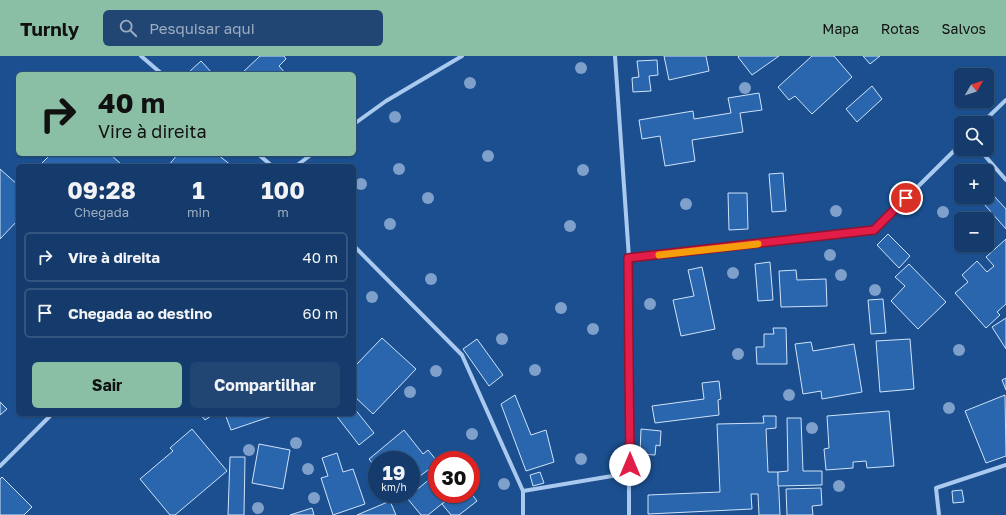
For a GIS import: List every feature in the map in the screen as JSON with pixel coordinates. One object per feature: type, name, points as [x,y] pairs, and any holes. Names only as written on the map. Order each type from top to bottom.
[{"type":"street","points":[[141,56],[160,72]]},
{"type":"street","points":[[356,123],[386,101],[462,56]]},
{"type":"street","points":[[615,56],[628,258],[629,515]]},
{"type":"street","points":[[989,116],[1006,100]]},
{"type":"street","points":[[628,258],[874,230],[954,151]]},
{"type":"street","points":[[260,156],[270,164]]},
{"type":"street","points":[[299,164],[309,156]]},
{"type":"street","points":[[985,156],[1006,180]]},
{"type":"street","points":[[356,248],[462,355],[523,491],[523,515]]},
{"type":"street","points":[[0,466],[50,416]]},
{"type":"street","points":[[939,515],[936,488],[1006,465]]},
{"type":"street","points":[[523,491],[630,473]]},
{"type":"building","points":[[260,56],[284,56],[286,59],[279,66],[284,72],[243,72]]},
{"type":"building","points":[[664,56],[706,56],[709,71],[669,80]]},
{"type":"building","points":[[779,56],[752,75],[738,57]]},
{"type":"building","points":[[812,56],[834,56],[852,77],[812,114],[795,96],[789,100],[778,87]]},
{"type":"building","points":[[863,56],[880,56],[870,64]]},
{"type":"building","points":[[657,60],[658,75],[649,76],[651,91],[633,92],[632,78],[639,77],[637,61]]},
{"type":"building","points":[[201,61],[211,72],[189,72]]},
{"type":"building","points":[[872,86],[882,99],[857,122],[846,109]]},
{"type":"building","points":[[759,93],[762,110],[740,113],[743,132],[692,140],[695,161],[665,166],[660,136],[642,139],[639,120],[693,111],[694,119],[731,113],[728,98]]},
{"type":"building","points":[[49,156],[112,156],[121,164],[41,164]]},
{"type":"building","points":[[176,156],[220,156],[230,164],[170,164]]},
{"type":"building","points":[[0,169],[16,183],[16,222],[0,239]]},
{"type":"building","points":[[783,173],[786,211],[772,212],[769,174]]},
{"type":"building","points":[[728,193],[747,193],[748,229],[729,230]]},
{"type":"building","points":[[994,196],[1006,209],[1006,229],[994,215],[994,212],[991,212],[984,204],[994,204]]},
{"type":"building","points":[[888,234],[910,256],[899,268],[877,245]]},
{"type":"building","points":[[1006,239],[1006,304],[997,312],[1000,315],[986,328],[955,293],[968,282],[962,275],[977,261],[987,272],[994,266],[986,257],[992,252],[994,252],[994,250]]},
{"type":"building","points":[[770,262],[773,300],[758,301],[755,264]]},
{"type":"building","points":[[909,264],[946,302],[918,329],[891,301],[905,286],[895,277]]},
{"type":"building","points":[[702,267],[715,329],[681,336],[673,300],[694,296],[688,270]]},
{"type":"building","points":[[796,270],[797,280],[826,279],[827,306],[781,307],[779,271]]},
{"type":"building","points":[[883,299],[886,333],[871,334],[868,300]]},
{"type":"building","points":[[1006,318],[1006,349],[992,327]]},
{"type":"building","points":[[773,328],[786,328],[787,364],[757,364],[756,347],[764,347],[764,334],[774,334]]},
{"type":"building","points":[[382,338],[416,369],[373,414],[356,398],[356,365]]},
{"type":"building","points":[[477,339],[503,375],[489,386],[463,349]]},
{"type":"building","points":[[910,339],[914,389],[880,392],[876,341]]},
{"type":"building","points":[[811,342],[813,351],[854,344],[862,392],[822,399],[821,391],[803,394],[795,344]]},
{"type":"building","points":[[1006,378],[1006,390],[1002,380]]},
{"type":"building","points":[[719,381],[721,399],[718,400],[719,415],[655,423],[652,406],[704,399],[702,383]]},
{"type":"building","points":[[515,395],[531,435],[546,430],[554,462],[526,471],[501,404]]},
{"type":"building","points":[[1005,395],[1006,456],[986,463],[965,411]]},
{"type":"building","points":[[0,402],[7,409],[0,415]]},
{"type":"building","points":[[356,410],[374,433],[359,445],[337,416],[356,416]]},
{"type":"building","points":[[889,411],[894,466],[867,468],[866,461],[853,462],[853,468],[826,470],[824,449],[829,448],[827,416]]},
{"type":"building","points":[[202,416],[211,416],[205,420]]},
{"type":"building","points":[[226,416],[272,416],[231,430]]},
{"type":"building","points":[[763,416],[776,416],[776,428],[766,429],[768,472],[778,472],[780,515],[759,515],[758,494],[751,494],[752,509],[648,514],[648,495],[720,492],[717,424],[764,423]]},
{"type":"building","points":[[787,418],[801,418],[803,471],[822,471],[822,485],[778,486],[778,472],[788,471]]},
{"type":"building","points":[[192,429],[227,471],[175,515],[170,515],[140,479],[173,451],[170,448]]},
{"type":"building","points":[[641,429],[661,431],[660,446],[656,445],[655,455],[640,454]]},
{"type":"building","points":[[404,430],[423,454],[428,450],[429,451],[428,470],[420,476],[420,451],[379,451]]},
{"type":"building","points":[[259,444],[290,450],[283,489],[252,483]]},
{"type":"building","points":[[337,453],[343,472],[353,469],[365,504],[333,515],[321,478],[328,476],[322,458]]},
{"type":"building","points":[[230,457],[245,457],[244,515],[228,515]]},
{"type":"building","points":[[540,472],[544,483],[533,486],[530,475]]},
{"type":"building","points":[[2,477],[32,507],[24,515],[0,515],[0,479]]},
{"type":"building","points":[[428,480],[428,503],[443,503],[428,515],[421,515],[411,503],[420,503],[420,487]]},
{"type":"building","points":[[821,488],[822,505],[812,506],[813,515],[787,515],[786,489]]},
{"type":"building","points":[[962,490],[964,502],[953,503],[952,491]]},
{"type":"building","points":[[385,503],[391,503],[396,515],[357,515]]},
{"type":"building","points":[[474,503],[459,515],[451,515],[442,504]]},
{"type":"building","points":[[312,508],[314,515],[290,515]]},
{"type":"slow traffic","points":[[659,255],[758,244]]},
{"type":"route","points":[[630,465],[628,258],[874,230],[906,198]]}]
